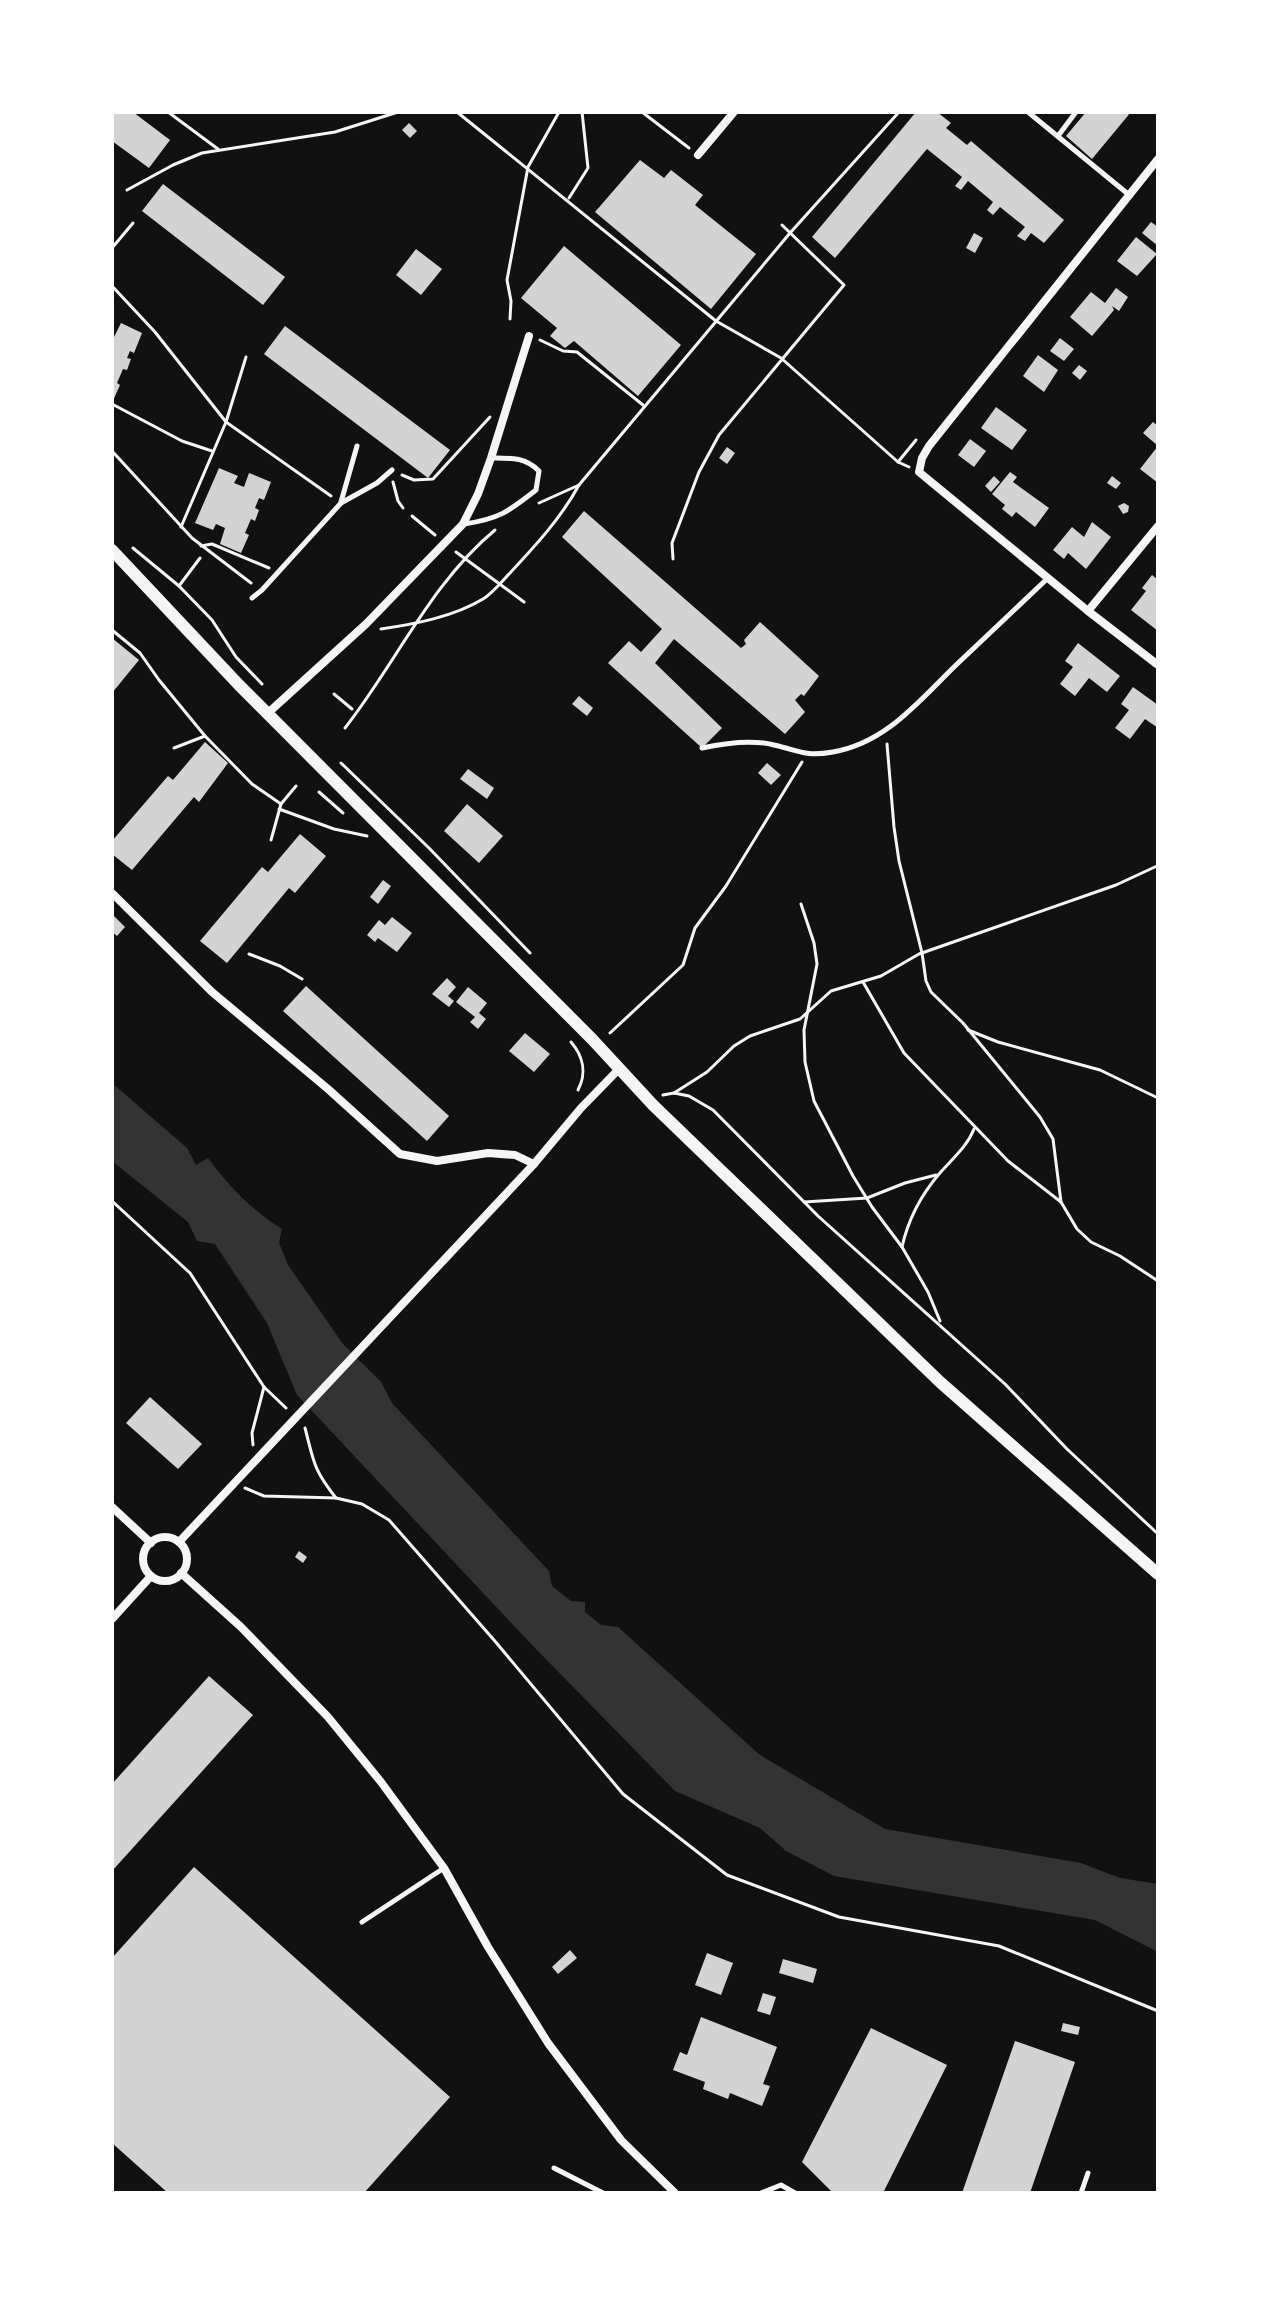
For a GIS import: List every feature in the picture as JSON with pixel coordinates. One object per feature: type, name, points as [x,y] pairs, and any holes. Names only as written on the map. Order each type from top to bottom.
[{"type":"street","points":[[698,155],[734,112]]},
{"type":"street","points":[[1158,159],[929,446],[919,472],[1158,665]]},
{"type":"street","points":[[268,713],[366,624],[463,524],[491,458],[529,336]]},
{"type":"street","points":[[1088,611],[1158,526]]},
{"type":"street","points":[[112,550],[653,1105],[940,1382],[1158,1574]]},
{"type":"street","points":[[112,893],[212,992],[400,1154],[437,1161],[488,1153],[515,1155],[534,1164]]},
{"type":"street","points":[[179,1542],[534,1164],[620,1068]]},
{"type":"street","points":[[112,1507],[151,1543]]},
{"type":"street","points":[[165,1537],[179,1542],[187,1562],[181,1573],[166,1581],[151,1576],[146,1570],[143,1556],[151,1543],[165,1537]]},
{"type":"street","points":[[181,1573],[241,1627],[328,1717],[381,1782],[444,1868],[488,1947],[555,2053],[621,2140],[675,2193]]},
{"type":"street","points":[[112,1619],[151,1576]]},
{"type":"lane","points":[[1028,112],[1128,194]]},
{"type":"lane","points":[[1058,136],[1076,112]]},
{"type":"lane","points":[[341,503],[357,446]]},
{"type":"lane","points":[[463,524],[491,520],[505,514],[536,490],[539,471],[531,463],[518,458],[491,458]]},
{"type":"lane","points":[[252,598],[341,503],[377,483],[392,470]]},
{"type":"lane","points":[[702,748],[741,742],[773,744],[806,756],[863,744],[914,708],[1048,578]]},
{"type":"lane","points":[[362,1922],[444,1868]]},
{"type":"lane","points":[[554,2168],[603,2193]]},
{"type":"lane","points":[[1081,2193],[1088,2173]]},
{"type":"lane","points":[[761,2193],[781,2185],[795,2193]]},
{"type":"path","points":[[168,112],[218,149]]},
{"type":"path","points":[[127,190],[173,165],[218,149],[335,132],[398,112]]},
{"type":"path","points":[[457,112],[716,321],[781,358],[898,462],[919,472]]},
{"type":"path","points":[[510,319],[507,280],[528,167],[559,112]]},
{"type":"path","points":[[567,199],[588,168],[582,112]]},
{"type":"path","points":[[642,112],[698,155]]},
{"type":"path","points":[[366,624],[379,629],[418,623],[484,599],[499,585],[564,513],[579,485],[790,233],[899,112]]},
{"type":"path","points":[[112,248],[133,223]]},
{"type":"path","points":[[673,559],[672,543],[699,472],[719,435],[844,285],[782,225]]},
{"type":"path","points":[[112,286],[155,332],[226,422],[341,503]]},
{"type":"path","points":[[529,336],[563,351],[577,352],[644,406]]},
{"type":"path","points":[[181,527],[226,422],[246,357]]},
{"type":"path","points":[[112,404],[182,441],[212,451]]},
{"type":"path","points":[[392,470],[414,480],[433,479],[490,417]]},
{"type":"path","points":[[112,451],[201,546],[262,590]]},
{"type":"path","points":[[392,470],[398,501],[403,508]]},
{"type":"path","points":[[530,508],[579,485]]},
{"type":"path","points":[[345,728],[450,575],[476,546],[501,526]]},
{"type":"path","points":[[126,543],[179,586],[212,620],[236,657],[280,703]]},
{"type":"path","points":[[201,546],[212,544],[225,548],[277,572]]},
{"type":"path","points":[[179,586],[200,558]]},
{"type":"path","points":[[484,574],[524,602]]},
{"type":"path","points":[[112,630],[140,653],[205,736],[252,784],[280,806],[334,829],[370,836],[360,828]]},
{"type":"path","points":[[334,694],[352,709]]},
{"type":"path","points":[[885,731],[895,839],[922,953],[924,974],[931,992],[968,1030],[1040,1117],[1053,1139],[1061,1202]]},
{"type":"path","points":[[174,748],[205,736]]},
{"type":"path","points":[[608,1035],[683,965],[695,928],[726,886],[806,756]]},
{"type":"path","points":[[341,764],[429,848],[535,958]]},
{"type":"path","points":[[271,840],[280,806],[296,786]]},
{"type":"path","points":[[319,792],[349,819]]},
{"type":"path","points":[[674,1093],[707,1072],[734,1046],[750,1036],[800,1019],[831,991],[881,976],[922,953],[1116,885],[1157,866]]},
{"type":"path","points":[[801,904],[814,943],[817,964],[804,1030],[805,1062],[814,1101],[867,1198],[902,1247],[928,1292],[941,1324]]},
{"type":"path","points":[[249,954],[302,979]]},
{"type":"path","points":[[863,982],[904,1053],[1008,1161],[1061,1202],[1077,1229],[1091,1242],[1120,1256],[1158,1281]]},
{"type":"path","points":[[968,1030],[998,1042],[1100,1070],[1158,1098]]},
{"type":"path","points":[[563,1033],[579,1051],[583,1065],[583,1081],[573,1101],[581,1108]]},
{"type":"path","points":[[663,1095],[674,1093],[689,1096],[713,1110],[804,1202],[941,1324],[1158,1534]]},
{"type":"path","points":[[902,1247],[910,1219],[939,1174],[964,1147],[975,1126]]},
{"type":"path","points":[[804,1202],[867,1198],[939,1174]]},
{"type":"path","points":[[112,1201],[190,1273],[264,1387],[294,1416]]},
{"type":"path","points":[[258,1459],[252,1433],[264,1387]]},
{"type":"path","points":[[304,1426],[319,1477],[336,1498]]},
{"type":"path","points":[[255,1493],[264,1496],[336,1498],[362,1504],[389,1520],[623,1794],[727,1875],[839,1917],[999,1946],[1158,2011]]},
{"type":"shaded area","points":[[112,1083],[187,1148],[196,1165],[208,1158],[242,1197],[282,1229],[279,1243],[288,1265],[343,1344],[381,1382],[392,1403],[549,1571],[552,1586],[571,1601],[585,1602],[585,1612],[601,1625],[618,1627],[760,1755],[885,1829],[1081,1863],[1120,1878],[1158,1884],[1158,1952],[1095,1920],[834,1876],[786,1851],[760,1828],[675,1791],[532,1645],[297,1395],[267,1323],[215,1244],[197,1241],[188,1222],[112,1161]]},
{"type":"building","points":[[112,112],[133,112],[170,140],[149,168],[112,141]]},
{"type":"building","points":[[916,112],[937,112],[951,123],[946,128],[967,145],[971,141],[1064,220],[1044,243],[1031,233],[1025,241],[1017,236],[1025,227],[1000,207],[993,215],[987,210],[993,202],[968,181],[961,190],[955,186],[962,177],[927,149],[835,258],[812,237]]},
{"type":"building","points":[[1086,112],[1131,112],[1092,159],[1066,136]]},
{"type":"building","points":[[409,123],[417,131],[410,138],[402,130]]},
{"type":"building","points":[[640,160],[664,178],[671,170],[703,195],[695,205],[756,254],[711,309],[595,212]]},
{"type":"building","points":[[163,184],[285,277],[263,305],[142,211]]},
{"type":"building","points":[[1151,222],[1158,227],[1158,246],[1142,233]]},
{"type":"building","points":[[974,233],[983,238],[975,253],[966,248]]},
{"type":"building","points":[[1136,237],[1157,254],[1137,276],[1117,261]]},
{"type":"building","points":[[564,246],[681,345],[638,396],[574,341],[565,348],[550,336],[557,328],[521,298]]},
{"type":"building","points":[[416,249],[442,269],[421,295],[396,275]]},
{"type":"building","points":[[1116,288],[1128,297],[1119,311],[1112,306],[1114,310],[1092,336],[1070,317],[1091,292],[1105,303]]},
{"type":"building","points":[[121,323],[142,333],[134,353],[130,351],[127,358],[131,359],[127,370],[123,369],[112,403],[112,336]]},
{"type":"building","points":[[285,326],[450,450],[428,478],[264,354]]},
{"type":"building","points":[[1060,338],[1074,349],[1064,361],[1050,351]]},
{"type":"building","points":[[1038,355],[1058,370],[1044,392],[1023,376]]},
{"type":"building","points":[[1079,365],[1087,371],[1080,380],[1072,373]]},
{"type":"building","points":[[996,407],[1027,430],[1012,450],[981,428]]},
{"type":"building","points":[[1153,422],[1158,426],[1158,446],[1143,433]]},
{"type":"building","points":[[970,439],[986,451],[974,467],[958,455]]},
{"type":"building","points":[[1158,446],[1158,483],[1140,469]]},
{"type":"building","points":[[727,447],[735,453],[727,464],[719,458]]},
{"type":"building","points":[[219,468],[238,476],[234,483],[244,487],[249,473],[271,482],[264,500],[259,498],[255,508],[259,510],[245,533],[249,535],[241,553],[220,544],[225,528],[216,524],[213,530],[195,523]]},
{"type":"building","points":[[1010,472],[1017,477],[1013,482],[1049,508],[1035,527],[1016,512],[1012,517],[1002,509],[1005,505],[992,494]]},
{"type":"building","points":[[994,476],[1000,482],[991,492],[985,486]]},
{"type":"building","points":[[1112,476],[1121,483],[1116,489],[1107,483]]},
{"type":"building","points":[[1124,503],[1129,506],[1128,512],[1123,514],[1118,506]]},
{"type":"building","points":[[584,511],[741,648],[760,622],[819,676],[804,696],[801,694],[795,700],[805,712],[785,734],[674,639],[655,663],[722,728],[702,748],[608,663],[629,641],[641,652],[662,629],[562,537]]},
{"type":"building","points":[[1092,522],[1111,537],[1086,569],[1068,553],[1064,559],[1053,550],[1072,527],[1084,537]]},
{"type":"building","points":[[1152,575],[1158,580],[1158,631],[1131,610],[1146,591],[1142,588]]},
{"type":"building","points":[[112,638],[139,660],[112,693]]},
{"type":"building","points":[[1078,643],[1120,676],[1107,692],[1089,678],[1075,696],[1060,684],[1073,667],[1065,661]]},
{"type":"building","points":[[1133,687],[1158,705],[1158,728],[1145,719],[1130,739],[1115,728],[1129,710],[1121,704]]},
{"type":"building","points":[[579,696],[593,708],[587,716],[572,704]]},
{"type":"building","points":[[205,742],[228,763],[199,802],[194,797],[132,870],[112,854],[112,841],[168,776],[173,780]]},
{"type":"building","points":[[767,763],[781,775],[771,785],[758,773]]},
{"type":"building","points":[[468,769],[494,788],[487,799],[460,779]]},
{"type":"building","points":[[467,804],[503,836],[479,863],[444,831]]},
{"type":"building","points":[[300,834],[326,856],[295,893],[289,888],[227,963],[200,941],[262,867],[268,872]]},
{"type":"building","points":[[383,880],[391,886],[378,904],[370,897]]},
{"type":"building","points":[[112,914],[125,927],[117,936],[112,932]]},
{"type":"building","points":[[392,917],[412,933],[397,952],[378,938],[375,942],[367,935],[379,920],[385,925]]},
{"type":"building","points":[[447,978],[456,987],[448,996],[454,1001],[449,1007],[432,994]]},
{"type":"building","points":[[306,986],[449,1116],[427,1141],[283,1011]]},
{"type":"building","points":[[468,987],[487,1003],[479,1013],[486,1019],[478,1029],[470,1022],[475,1017],[456,1002]]},
{"type":"building","points":[[525,1033],[550,1054],[534,1072],[509,1051]]},
{"type":"building","points":[[150,1397],[202,1444],[178,1469],[126,1423]]},
{"type":"building","points":[[299,1551],[307,1557],[303,1563],[295,1557]]},
{"type":"building","points":[[209,1676],[253,1715],[112,1871],[112,1784]]},
{"type":"building","points":[[194,1867],[450,2097],[364,2193],[168,2193],[112,2143],[112,1958]]},
{"type":"building","points":[[570,1950],[577,1958],[558,1974],[552,1967]]},
{"type":"building","points":[[707,1953],[733,1963],[721,1995],[695,1985]]},
{"type":"building","points":[[783,1959],[817,1969],[813,1983],[779,1973]]},
{"type":"building","points":[[763,1993],[776,1997],[770,2015],[757,2011]]},
{"type":"building","points":[[701,2017],[777,2047],[763,2084],[770,2086],[762,2106],[730,2093],[728,2099],[703,2089],[705,2082],[673,2070],[680,2052],[687,2055]]},
{"type":"building","points":[[1063,2023],[1080,2027],[1078,2035],[1061,2031]]},
{"type":"building","points":[[871,2028],[947,2065],[883,2193],[833,2193],[802,2162]]},
{"type":"building","points":[[1015,2041],[1075,2062],[1030,2193],[962,2193]]}]
